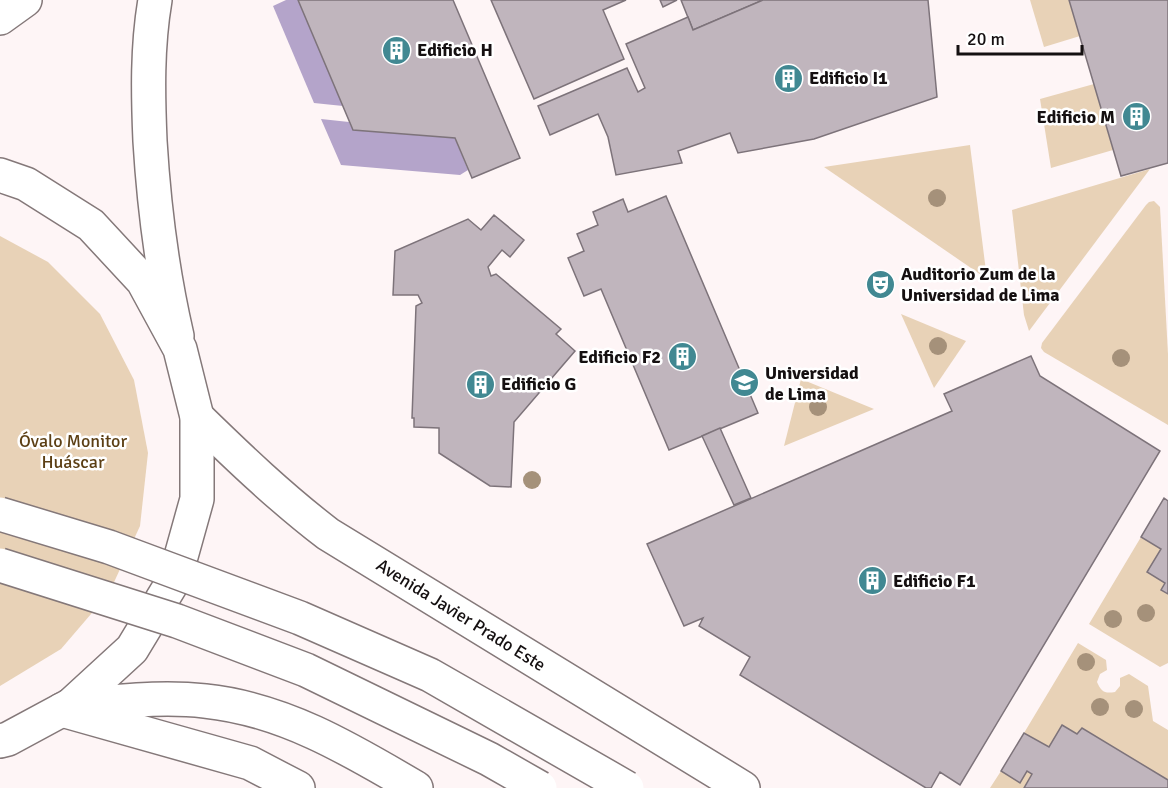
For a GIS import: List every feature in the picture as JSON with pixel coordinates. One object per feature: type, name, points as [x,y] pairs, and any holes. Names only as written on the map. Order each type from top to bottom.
[{"type":"main road","points":[[0,18],[25,0]]},
{"type":"main road","points":[[0,741],[67,708],[132,649],[175,578],[198,499],[197,417],[169,302],[154,206],[148,95],[149,34],[155,0]]},
{"type":"main road","points":[[0,175],[26,184],[91,225],[143,281],[180,349]]},
{"type":"main road","name":"Avenida Javier Prado Este","points":[[197,417],[271,487],[328,534],[743,788]]},
{"type":"main road","points":[[0,514],[109,547],[300,618],[430,675],[627,788]]},
{"type":"main road","points":[[0,566],[177,621],[306,670],[489,759],[540,788]]},
{"type":"main road","points":[[67,708],[157,699],[206,701],[258,711],[311,730],[416,788]]},
{"type":"main road","points":[[67,708],[250,763],[298,788]]},
{"type":"green space","points":[[1030,0],[1069,0],[1080,36],[1044,47]]},
{"type":"green space","points":[[1094,84],[1113,150],[1051,168],[1040,99]]},
{"type":"green space","points":[[970,145],[987,279],[824,167]]},
{"type":"green space","points":[[1150,169],[1029,331],[1024,315],[1012,210]]},
{"type":"green space","points":[[1154,201],[1160,207],[1168,354],[1168,425],[1044,352],[1041,348],[1042,343],[1146,205]]},
{"type":"green space","name":"Óvalo Monitor Huáscar","points":[[0,236],[48,262],[100,314],[134,380],[148,453],[140,526],[109,593],[61,649],[0,686]]},
{"type":"green space","points":[[901,314],[966,341],[934,388]]},
{"type":"green space","points":[[801,379],[874,409],[784,446]]},
{"type":"green space","points":[[1141,537],[1161,549],[1165,583],[1161,590],[1168,594],[1168,663],[1160,667],[1089,624]]},
{"type":"green space","points":[[1078,643],[1106,660],[1107,670],[1100,674],[1097,682],[1103,691],[1115,692],[1120,686],[1120,678],[1129,674],[1148,686],[1153,721],[1168,730],[1168,780],[1082,728],[1077,734],[1062,725],[1049,747],[1024,733]]},
{"type":"green space","points":[[1001,771],[1020,782],[1027,771],[1032,774],[1024,788],[990,788]]},
{"type":"shaded area","points":[[286,0],[298,0],[343,106],[314,103],[273,6]]},
{"type":"shaded area","points":[[321,119],[349,122],[353,130],[455,138],[468,170],[460,175],[341,165]]},
{"type":"building","name":"Edificio H","points":[[298,0],[453,0],[520,158],[472,178],[455,138],[353,130]]},
{"type":"building","points":[[491,0],[626,0],[603,10],[624,59],[534,99]]},
{"type":"building","points":[[660,0],[677,0],[663,7]]},
{"type":"building","points":[[681,0],[763,0],[693,30]]},
{"type":"building","name":"Edificio I1","points":[[763,0],[928,0],[937,97],[814,139],[738,153],[730,133],[678,151],[682,163],[616,175],[608,137],[598,114],[550,135],[538,106],[627,68],[638,92],[645,88],[626,44],[688,17],[693,30]]},
{"type":"building","name":"Edificio M","points":[[1069,0],[1168,0],[1168,163],[1121,176]]},
{"type":"building","name":"Edificio F2","points":[[666,196],[758,413],[669,450],[601,289],[584,296],[568,258],[584,251],[577,234],[598,225],[593,212],[623,199],[628,212]]},
{"type":"building","name":"Edificio G","points":[[494,215],[524,240],[510,257],[502,250],[488,267],[491,276],[496,274],[561,329],[556,334],[575,351],[514,422],[511,487],[490,486],[439,453],[439,428],[414,427],[414,418],[412,418],[416,306],[422,303],[418,295],[393,295],[395,251],[468,219],[481,230]]},
{"type":"building","name":"Edificio F1","points":[[1031,356],[1040,376],[1160,451],[960,785],[940,772],[931,788],[926,788],[740,675],[750,657],[699,626],[703,618],[684,626],[647,544],[952,411],[944,394]]},
{"type":"building","points":[[720,428],[751,498],[734,505],[702,436]]},
{"type":"building","points":[[1164,498],[1168,501],[1168,594],[1161,590],[1165,583],[1147,572],[1161,549],[1141,537]]},
{"type":"building","points":[[1062,725],[1077,734],[1082,728],[1168,780],[1168,788],[1024,788],[1032,774],[1027,771],[1020,783],[1001,771],[1024,733],[1049,747]]},
{"type":"place","name":"Edificio H","points":[[396,50]]},
{"type":"place","name":"Edificio I1","points":[[788,78]]},
{"type":"place","name":"Edificio M","points":[[1136,117]]},
{"type":"place","name":"Auditorio Zum de la Universidad de Lima","points":[[880,284]]},
{"type":"place","name":"Edificio F2","points":[[682,357]]},
{"type":"place","name":"Universidad de Lima","points":[[744,383]]},
{"type":"place","name":"Edificio G","points":[[480,384]]},
{"type":"place","name":"Edificio F1","points":[[872,581]]}]
